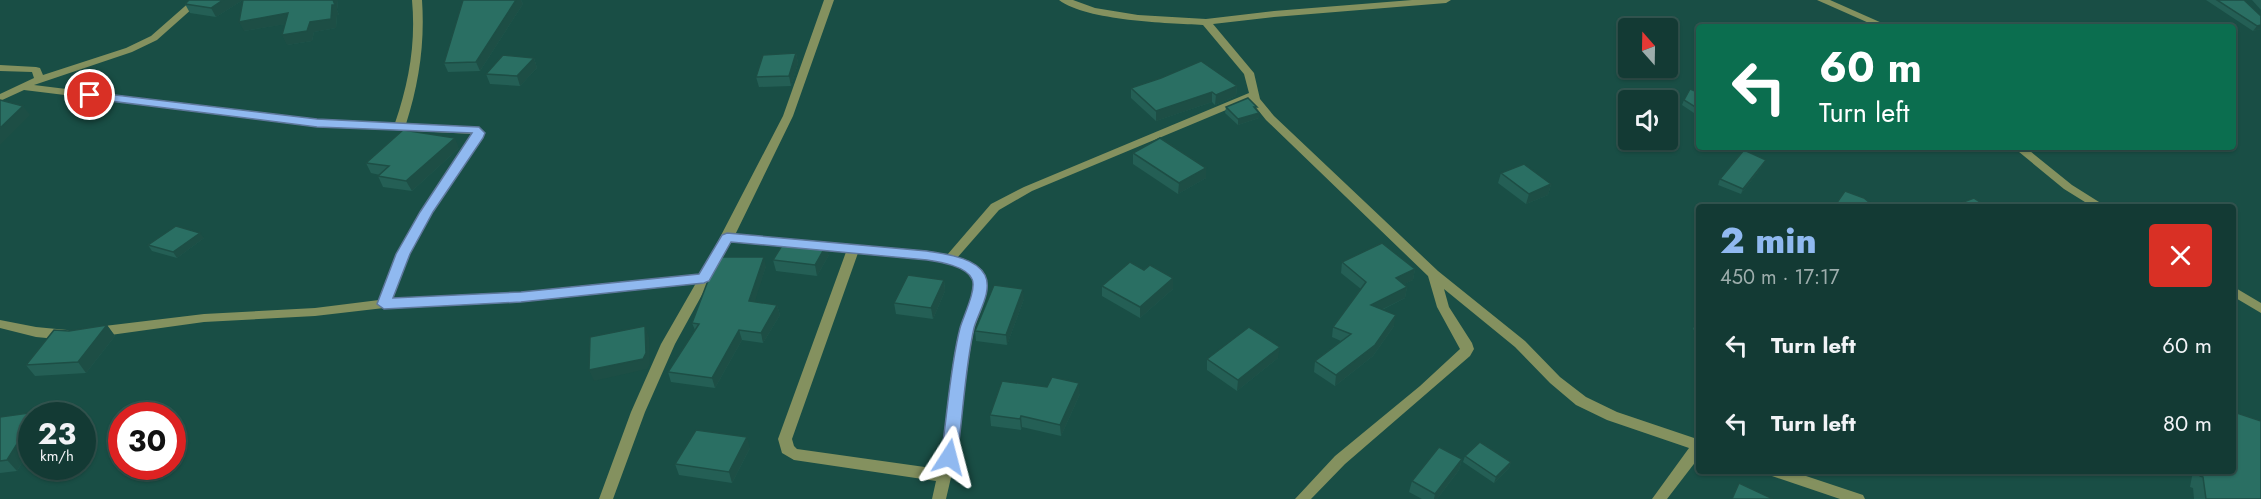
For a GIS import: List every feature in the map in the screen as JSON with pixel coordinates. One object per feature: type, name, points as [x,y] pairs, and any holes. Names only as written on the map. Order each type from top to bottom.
[{"type":"street","points":[[0,98],[39,79],[129,50],[154,38],[197,0]]},
{"type":"street","points":[[400,125],[413,88],[418,59],[420,25],[417,0]]},
{"type":"street","points":[[606,499],[655,373],[727,238],[788,116],[829,0]]},
{"type":"street","points":[[1064,0],[1094,10],[1137,18],[1206,22],[1446,0]]},
{"type":"street","points":[[1822,0],[1879,24]]},
{"type":"street","points":[[1206,22],[1249,73],[1253,95],[1270,118],[1434,274],[1520,344],[1556,380],[1581,401],[1612,416],[1696,445]]},
{"type":"street","points":[[0,68],[36,70],[39,79]]},
{"type":"street","points":[[21,87],[317,123],[475,130],[479,133],[427,212],[403,254],[384,304]]},
{"type":"street","points":[[949,260],[995,207],[1028,189],[1253,95]]},
{"type":"street","points":[[2022,150],[2068,187],[2096,204]]},
{"type":"street","points":[[727,238],[927,255],[949,260],[971,269],[978,276],[981,285],[967,329],[945,476],[939,499]]},
{"type":"street","points":[[853,249],[785,439],[786,449],[794,454],[945,476]]},
{"type":"street","points":[[1302,499],[1358,442],[1465,353],[1466,343],[1443,307],[1434,274]]},
{"type":"street","points":[[0,324],[36,332],[82,334],[147,324],[315,312],[384,304],[521,297],[704,278]]},
{"type":"street","points":[[2236,292],[2261,309]]},
{"type":"street","points":[[1659,499],[1696,450]]},
{"type":"street","points":[[1783,474],[1858,499]]},
{"type":"building","points":[[189,0],[223,0],[211,8],[185,4]]},
{"type":"building","points":[[243,0],[333,0],[335,5],[332,5],[331,19],[310,22],[307,31],[282,35],[288,13],[239,22]]},
{"type":"building","points":[[463,0],[516,0],[476,62],[444,63]]},
{"type":"building","points":[[2217,0],[2244,0],[2261,16],[2261,25],[2257,26]]},
{"type":"building","points":[[796,53],[789,76],[756,77],[763,55]]},
{"type":"building","points":[[503,55],[534,58],[517,76],[486,74]]},
{"type":"building","points":[[1201,61],[1237,86],[1216,95],[1212,92],[1156,111],[1131,88],[1161,78]]},
{"type":"building","points":[[1690,89],[1696,91],[1696,108],[1684,100]]},
{"type":"building","points":[[1248,98],[1257,107],[1254,107],[1259,113],[1238,119],[1226,107]]},
{"type":"building","points":[[0,100],[23,106],[0,128]]},
{"type":"building","points":[[403,130],[455,138],[406,181],[378,176],[389,166],[366,163]]},
{"type":"building","points":[[1160,138],[1206,168],[1179,183],[1133,153]]},
{"type":"building","points":[[1744,150],[1766,160],[1743,189],[1720,179]]},
{"type":"building","points":[[1524,164],[1551,184],[1529,194],[1501,173]]},
{"type":"building","points":[[1845,191],[1864,198],[1871,204],[1836,204]]},
{"type":"building","points":[[1974,198],[1983,204],[1958,204]]},
{"type":"building","points":[[176,226],[200,233],[173,252],[148,245]]},
{"type":"building","points":[[786,239],[827,244],[815,265],[773,260]]},
{"type":"building","points":[[1382,243],[1415,269],[1396,278],[1407,287],[1371,305],[1396,315],[1375,345],[1336,375],[1315,361],[1351,334],[1333,327],[1366,282],[1342,262]]},
{"type":"building","points":[[717,257],[764,257],[749,301],[777,305],[761,333],[739,330],[712,378],[668,372],[699,324],[692,323]]},
{"type":"building","points":[[1130,262],[1144,270],[1150,265],[1173,278],[1140,307],[1102,286]]},
{"type":"building","points":[[908,275],[944,280],[931,308],[894,303]]},
{"type":"building","points":[[994,285],[1023,289],[1006,335],[975,331]]},
{"type":"building","points":[[107,325],[78,362],[26,365],[54,330],[69,331]]},
{"type":"building","points":[[645,326],[646,353],[643,359],[589,370],[590,337]]},
{"type":"building","points":[[1249,327],[1280,347],[1238,380],[1207,359]]},
{"type":"building","points":[[1052,377],[1079,383],[1060,425],[1021,416],[1020,419],[990,415],[1002,381],[1047,387]]},
{"type":"building","points":[[2236,413],[2261,421],[2261,499],[2206,499],[2203,477],[2200,474],[2236,474]]},
{"type":"building","points":[[18,414],[18,442],[7,460],[0,461],[0,417]]},
{"type":"building","points":[[696,430],[747,437],[729,472],[675,464]]},
{"type":"building","points":[[1480,442],[1511,462],[1496,477],[1465,456]]},
{"type":"building","points":[[1439,447],[1462,459],[1435,494],[1412,481]]},
{"type":"building","points":[[1739,483],[1773,499],[1732,499]]},
{"type":"route","points":[[90,95],[317,123],[475,130],[479,133],[477,138],[427,212],[403,254],[384,304],[521,297],[704,278],[727,238],[927,255],[949,260],[971,269],[978,276],[981,285],[967,329],[949,457]]}]
